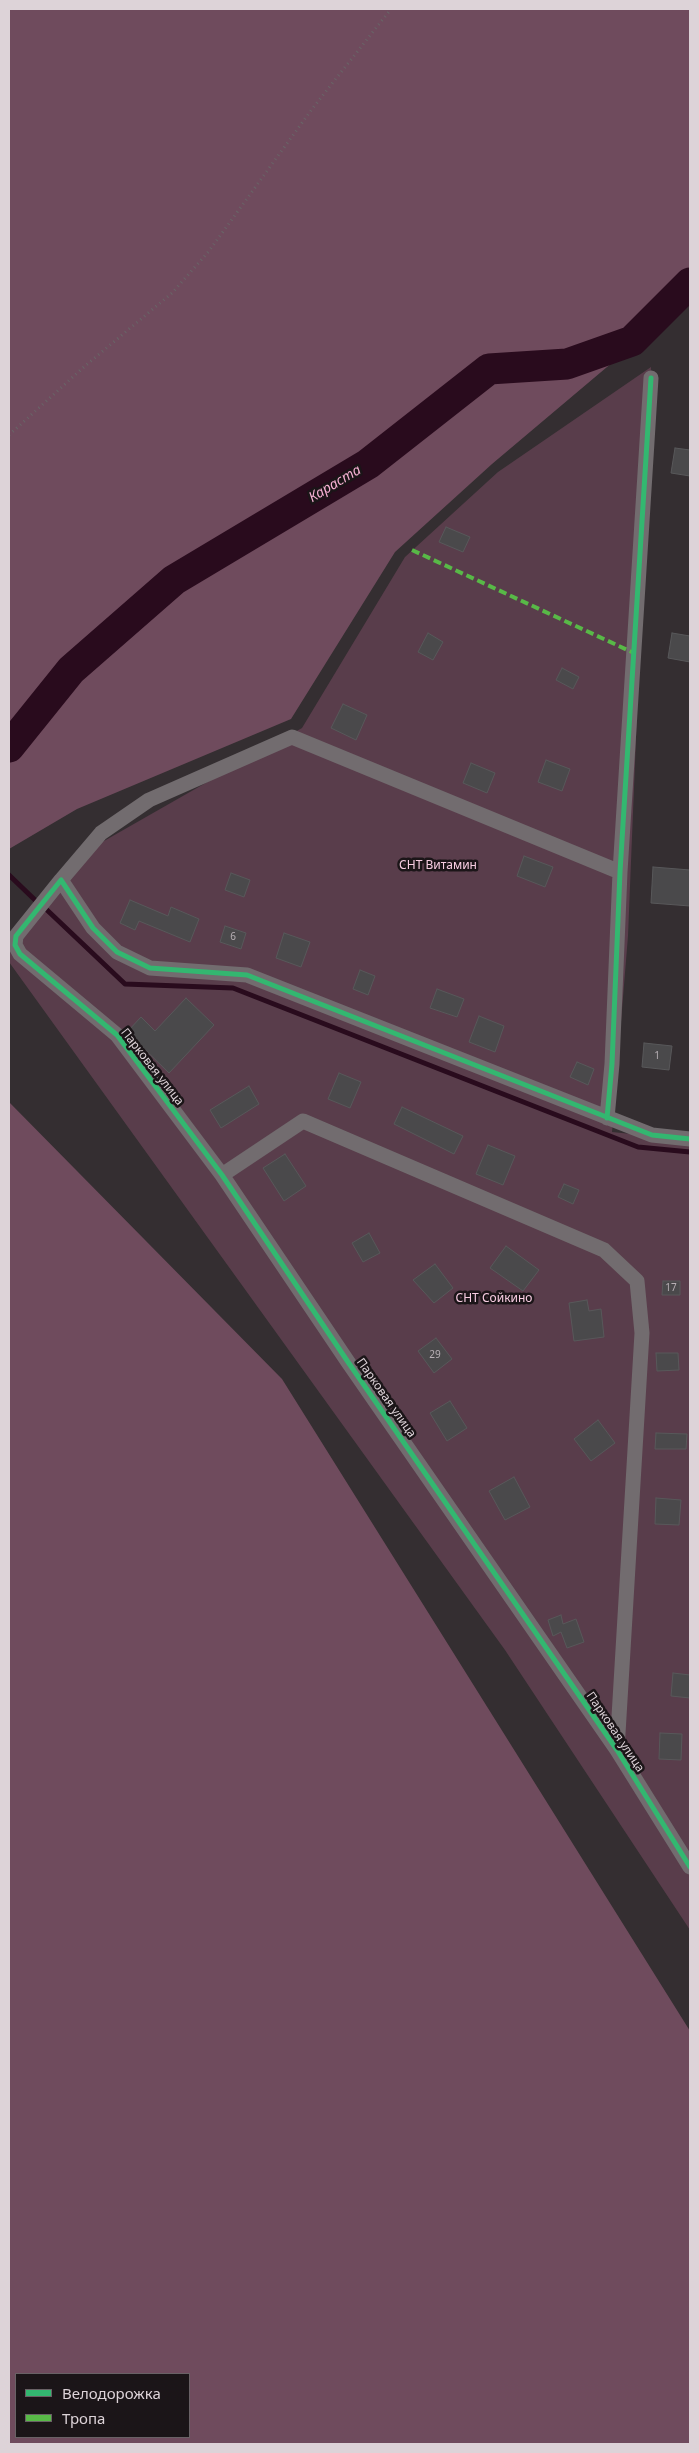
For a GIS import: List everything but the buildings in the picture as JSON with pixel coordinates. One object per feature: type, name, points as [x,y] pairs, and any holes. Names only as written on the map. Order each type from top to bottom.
[{"type":"street","points":[[607,1118],[612,1064],[620,872],[651,378]]},
{"type":"street","points":[[620,872],[292,737],[149,800],[101,833],[61,880],[93,928],[117,952],[150,968],[247,975],[652,1135],[690,1140]]},
{"type":"street","name":"Парковая улица","points":[[61,880],[16,936],[15,945],[20,954],[117,1035],[222,1175],[348,1362],[617,1750],[690,1866]]},
{"type":"street","points":[[222,1175],[303,1121],[604,1250],[637,1281],[642,1333],[617,1750]]},
{"type":"path","points":[[9,435],[85,366],[172,293],[209,251],[312,109],[391,9]]},
{"type":"green space","points":[[651,367],[628,936],[612,1132],[690,1140],[690,1930],[505,1650],[9,962],[9,934],[83,853],[302,728],[405,557],[498,472]]},
{"type":"shaded area","points":[[9,9],[690,9],[690,297],[492,464],[395,552],[291,719],[77,809],[9,849]]},
{"type":"shaded area","points":[[9,1102],[282,1379],[690,2031],[690,2444],[9,2444]]},
{"type":"waterway","name":"Караста","points":[[9,747],[71,670],[174,580],[368,464],[489,369],[567,364],[632,341],[690,283]]},
{"type":"waterway","points":[[9,875],[35,900]]},
{"type":"waterway","points":[[47,910],[125,984],[233,988],[638,1147],[690,1152]]},
{"type":"marked path","points":[[412,550],[634,653]]},
{"type":"cycle path","points":[[607,1118],[612,1064],[620,872],[651,378]]},
{"type":"cycle path","points":[[690,1139],[652,1135],[247,975],[150,968],[117,952],[93,928],[61,880],[16,936],[15,945],[20,954],[117,1035],[222,1175],[348,1362],[617,1750],[690,1867]]},
{"type":"park label","name":"СНТ Витамин","points":[[438,866]]},
{"type":"park label","name":"СНТ Сойкино","points":[[494,1299]]}]
